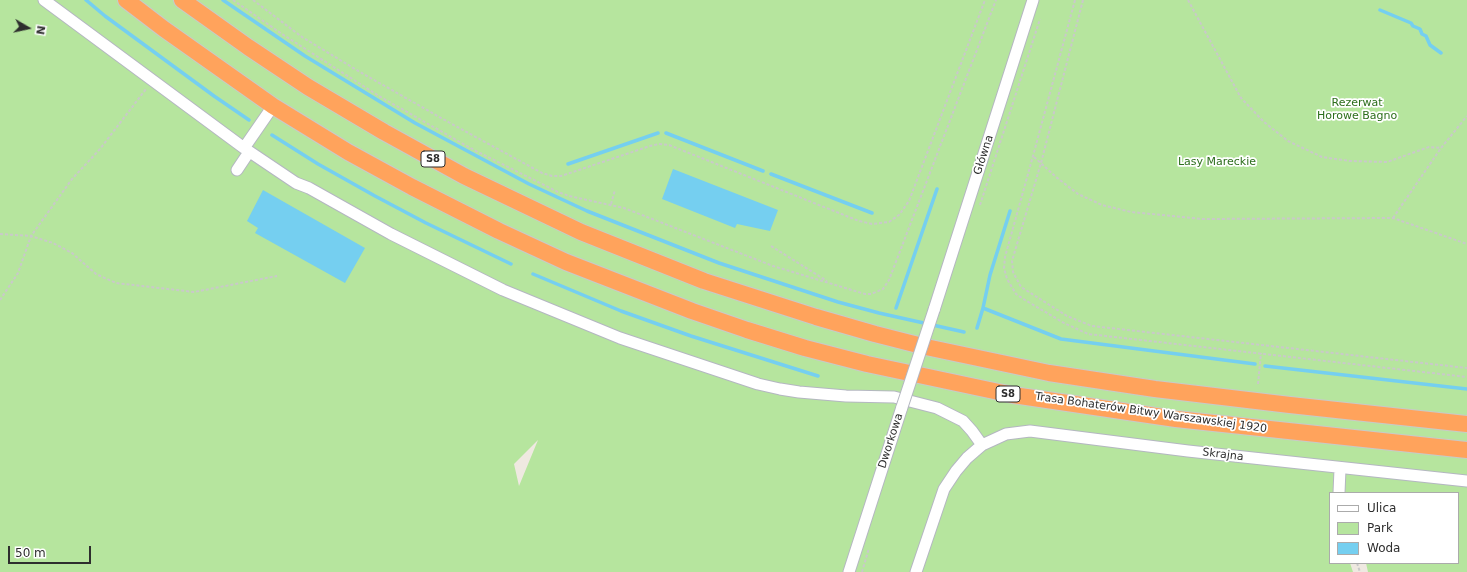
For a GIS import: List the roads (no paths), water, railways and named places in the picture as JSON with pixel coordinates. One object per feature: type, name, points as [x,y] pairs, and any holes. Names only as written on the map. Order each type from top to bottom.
[{"type":"highway","name":"S8","points":[[126,0],[176,38],[273,106]]},
{"type":"highway","name":"S8","points":[[182,0],[308,87],[384,132],[464,176],[581,232],[704,281],[875,334],[926,347],[1049,373],[1155,389],[1467,424]]},
{"type":"highway","name":"Trasa Bohaterów Bitwy Warszawskiej 1920","points":[[273,106],[348,152],[412,187],[499,231],[566,262],[692,311],[804,348],[867,364],[978,388],[1058,402],[1176,419],[1467,450]]},
{"type":"street","points":[[44,0],[247,150],[296,183],[309,188],[391,234],[503,290],[620,338],[758,384],[799,392],[846,396],[894,397],[937,408],[963,421],[982,445],[967,458],[944,489],[916,572]]},
{"type":"street","name":"Główna","points":[[934,310],[1033,0]]},
{"type":"street","points":[[237,170],[273,106]]},
{"type":"street","name":"Dworkowa","points":[[849,572],[934,310]]},
{"type":"street","name":"Skrajna","points":[[982,445],[1006,434],[1030,431],[1340,468],[1467,481]]},
{"type":"street","points":[[1339,492],[1340,468]]},
{"type":"water","points":[[673,169],[778,210],[770,231],[737,224],[735,228],[662,199]]},
{"type":"water","points":[[263,190],[365,248],[345,283],[255,233],[258,228],[247,221]]},
{"type":"waterway","points":[[86,0],[105,16],[249,120]]},
{"type":"waterway","points":[[223,0],[305,56],[415,123],[529,184],[587,211],[719,263],[838,302],[879,313],[964,332]]},
{"type":"waterway","points":[[1380,10],[1411,23],[1413,26],[1420,29],[1422,34],[1426,36],[1430,45],[1441,53]]},
{"type":"waterway","points":[[568,164],[658,133]]},
{"type":"waterway","points":[[666,133],[763,171]]},
{"type":"waterway","points":[[272,135],[318,164],[375,196],[426,223],[511,264]]},
{"type":"waterway","points":[[771,174],[872,213]]},
{"type":"waterway","points":[[896,308],[937,189]]},
{"type":"waterway","points":[[983,308],[990,275],[1010,211]]},
{"type":"waterway","points":[[533,274],[621,311],[691,336],[818,376]]},
{"type":"waterway","points":[[977,328],[983,308],[1061,339],[1255,364]]},
{"type":"waterway","points":[[1265,366],[1467,389]]},
{"type":"park label","name":"Rezerwat Horowe Bagno","points":[[1357,109]]},
{"type":"park label","name":"Lasy Mareckie","points":[[1217,162]]}]
